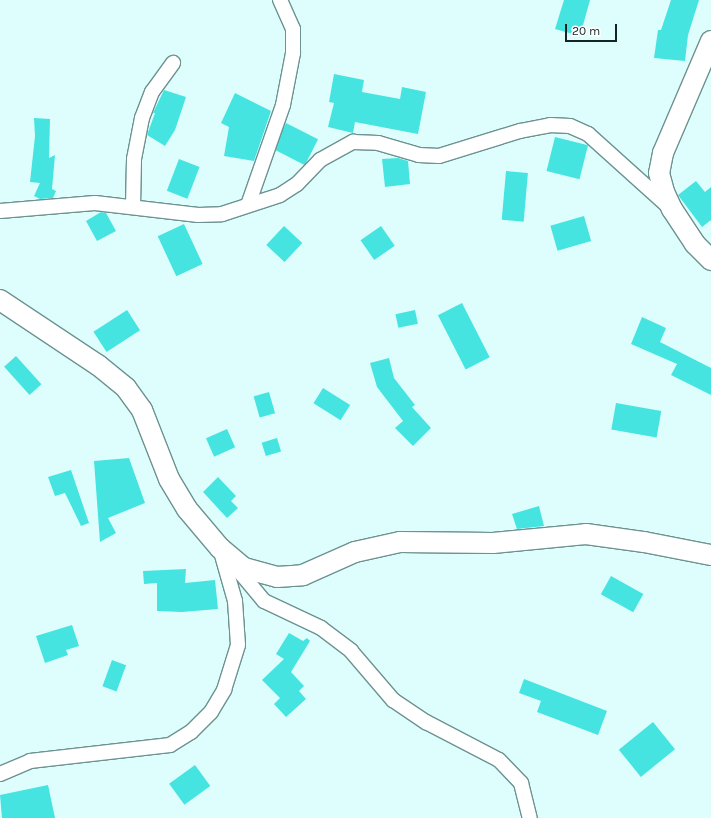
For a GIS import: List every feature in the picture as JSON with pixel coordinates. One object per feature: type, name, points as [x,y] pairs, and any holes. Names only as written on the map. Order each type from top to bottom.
[{"type":"street","points":[[248,205],[283,105],[293,53],[293,29],[280,0]]},
{"type":"street","points":[[711,41],[663,153],[659,173],[664,192],[672,209],[695,244],[711,260]]},
{"type":"street","points":[[133,207],[134,159],[142,118],[152,92],[173,63]]},
{"type":"street","points":[[0,211],[95,203],[198,215],[222,214],[280,195],[296,184],[320,160],[353,142],[378,143],[419,155],[439,156],[520,131],[550,125],[570,126],[588,134],[672,209]]},
{"type":"street","points":[[0,300],[98,365],[126,388],[142,410],[169,479],[187,510],[264,601],[321,628],[351,651],[393,700],[426,722],[499,760],[521,783],[530,818]]},
{"type":"street","points":[[220,548],[244,568],[278,577],[303,575],[355,552],[400,542],[493,543],[586,534],[644,542],[711,555]]},
{"type":"street","points":[[0,774],[30,761],[170,745],[190,732],[211,712],[224,690],[238,645],[235,601],[220,548]]},
{"type":"building","points":[[564,0],[590,0],[580,36],[555,29]]},
{"type":"building","points":[[671,0],[699,0],[688,35],[685,61],[654,58],[658,30],[661,30]]},
{"type":"building","points":[[334,74],[364,80],[362,92],[400,99],[402,87],[426,92],[418,134],[355,122],[353,133],[328,127],[334,103],[329,102]]},
{"type":"building","points":[[164,90],[186,97],[175,130],[165,146],[147,135],[155,113],[153,113]]},
{"type":"building","points":[[235,93],[271,111],[254,161],[224,156],[229,127],[221,123]]},
{"type":"building","points":[[34,118],[50,119],[49,158],[55,155],[52,189],[56,191],[53,198],[40,199],[34,196],[40,183],[30,182],[35,136]]},
{"type":"building","points":[[286,123],[318,139],[305,165],[273,149]]},
{"type":"building","points":[[555,137],[588,145],[580,179],[547,171]]},
{"type":"building","points":[[398,158],[408,161],[410,184],[385,187],[382,159]]},
{"type":"building","points":[[179,159],[200,167],[187,199],[167,191]]},
{"type":"building","points":[[506,171],[528,173],[524,222],[502,220]]},
{"type":"building","points":[[696,181],[705,192],[711,187],[711,220],[702,227],[678,195]]},
{"type":"building","points":[[101,212],[106,213],[116,231],[97,241],[86,221]]},
{"type":"building","points":[[584,216],[591,241],[558,251],[550,226]]},
{"type":"building","points":[[184,224],[203,264],[176,276],[158,236]]},
{"type":"building","points":[[284,226],[302,243],[285,262],[266,245]]},
{"type":"building","points":[[381,226],[395,246],[374,260],[361,240]]},
{"type":"building","points":[[462,303],[490,357],[466,370],[438,315]]},
{"type":"building","points":[[127,310],[140,330],[107,352],[93,332]]},
{"type":"building","points":[[415,310],[418,324],[398,328],[395,314]]},
{"type":"building","points":[[642,317],[666,328],[660,342],[711,368],[711,395],[671,375],[677,364],[631,344]]},
{"type":"building","points":[[16,356],[41,384],[30,395],[4,367]]},
{"type":"building","points":[[389,358],[394,378],[415,405],[412,407],[431,428],[413,446],[395,428],[403,421],[377,387],[370,363]]},
{"type":"building","points":[[323,388],[350,405],[341,420],[313,403]]},
{"type":"building","points":[[269,392],[275,413],[260,418],[254,396]]},
{"type":"building","points":[[616,403],[661,411],[657,438],[611,430]]},
{"type":"building","points":[[227,429],[235,447],[214,457],[206,438]]},
{"type":"building","points":[[277,438],[281,451],[266,456],[262,443]]},
{"type":"building","points":[[129,458],[145,503],[108,518],[116,533],[100,542],[94,461]]},
{"type":"building","points":[[71,470],[89,523],[81,526],[65,493],[55,496],[48,477]]},
{"type":"building","points":[[218,477],[236,496],[231,501],[238,508],[227,518],[203,492]]},
{"type":"building","points":[[539,506],[544,526],[517,529],[512,514]]},
{"type":"building","points":[[186,569],[185,583],[215,580],[218,609],[182,612],[157,611],[157,583],[144,584],[143,571]]},
{"type":"building","points":[[611,576],[643,594],[633,612],[601,594]]},
{"type":"building","points":[[72,625],[79,646],[66,650],[68,655],[45,663],[36,636]]},
{"type":"building","points":[[289,633],[303,641],[307,638],[310,641],[291,672],[304,686],[299,691],[306,699],[286,717],[274,704],[280,698],[262,680],[284,659],[276,654]]},
{"type":"building","points":[[112,660],[126,665],[117,691],[102,686]]},
{"type":"building","points":[[524,679],[607,711],[598,735],[537,712],[541,701],[519,693]]},
{"type":"building","points":[[653,722],[675,749],[641,777],[619,750]]},
{"type":"building","points":[[195,765],[210,786],[184,805],[169,784]]},
{"type":"building","points":[[48,785],[55,818],[2,818],[0,795]]}]
